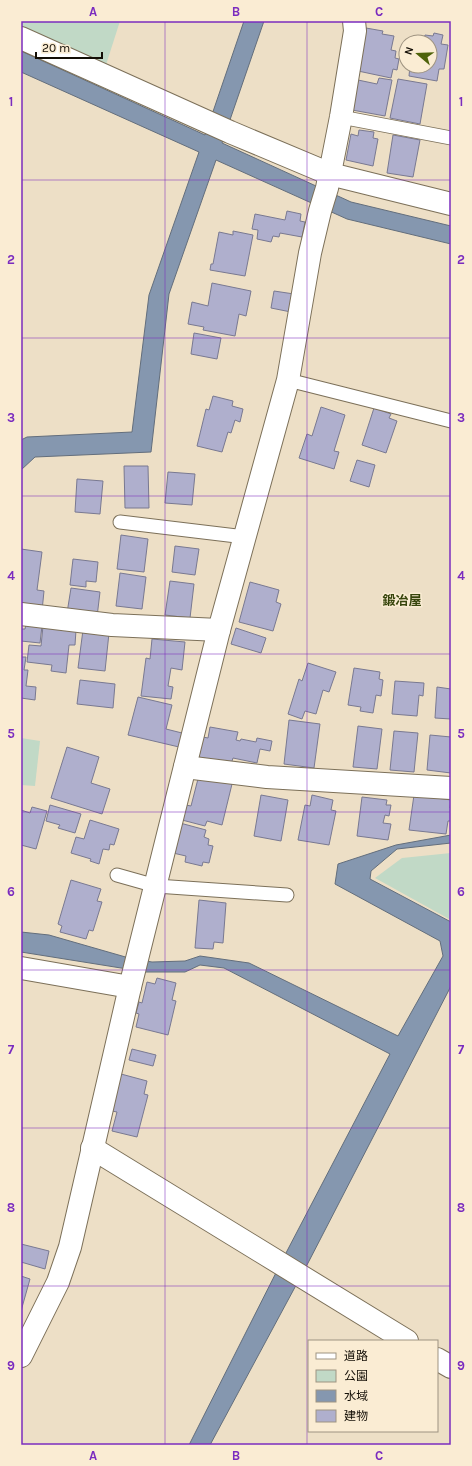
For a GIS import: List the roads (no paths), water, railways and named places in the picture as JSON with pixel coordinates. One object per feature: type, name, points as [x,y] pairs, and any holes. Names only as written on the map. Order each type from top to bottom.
[{"type":"street","points":[[21,1356],[58,1282],[70,1247],[134,973],[219,630],[288,380],[310,252],[328,181],[341,117],[355,31],[354,21]]},
{"type":"street","points":[[21,38],[230,132],[328,181],[451,204]]},
{"type":"street","points":[[21,614],[112,625],[219,630]]},
{"type":"street","points":[[186,767],[267,777],[451,788]]},
{"type":"street","points":[[21,968],[134,973]]},
{"type":"street","points":[[92,1148],[405,1340]]},
{"type":"street","points":[[438,1360],[451,1368]]},
{"type":"lane","points":[[341,117],[451,138]]},
{"type":"lane","points":[[288,380],[451,421]]},
{"type":"lane","points":[[120,522],[245,537]]},
{"type":"lane","points":[[117,875],[156,886],[287,896]]},
{"type":"water","points":[[244,21],[264,21],[222,143],[351,202],[451,226],[451,244],[347,219],[216,160],[169,294],[151,452],[35,457],[21,470],[21,440],[27,437],[132,432],[149,295],[199,152],[21,72],[21,51],[205,135]]},
{"type":"water","points":[[451,835],[451,843],[397,849],[371,871],[370,879],[451,922],[451,986],[308,1263],[210,1445],[189,1445],[287,1251],[390,1054],[224,968],[200,965],[185,972],[146,972],[21,952],[21,932],[49,935],[129,958],[152,962],[185,961],[200,956],[249,963],[398,1036],[443,956],[440,941],[335,884],[338,864],[396,845]]},
{"type":"district","name":"鍛冶屋","points":[[402,600]]}]
